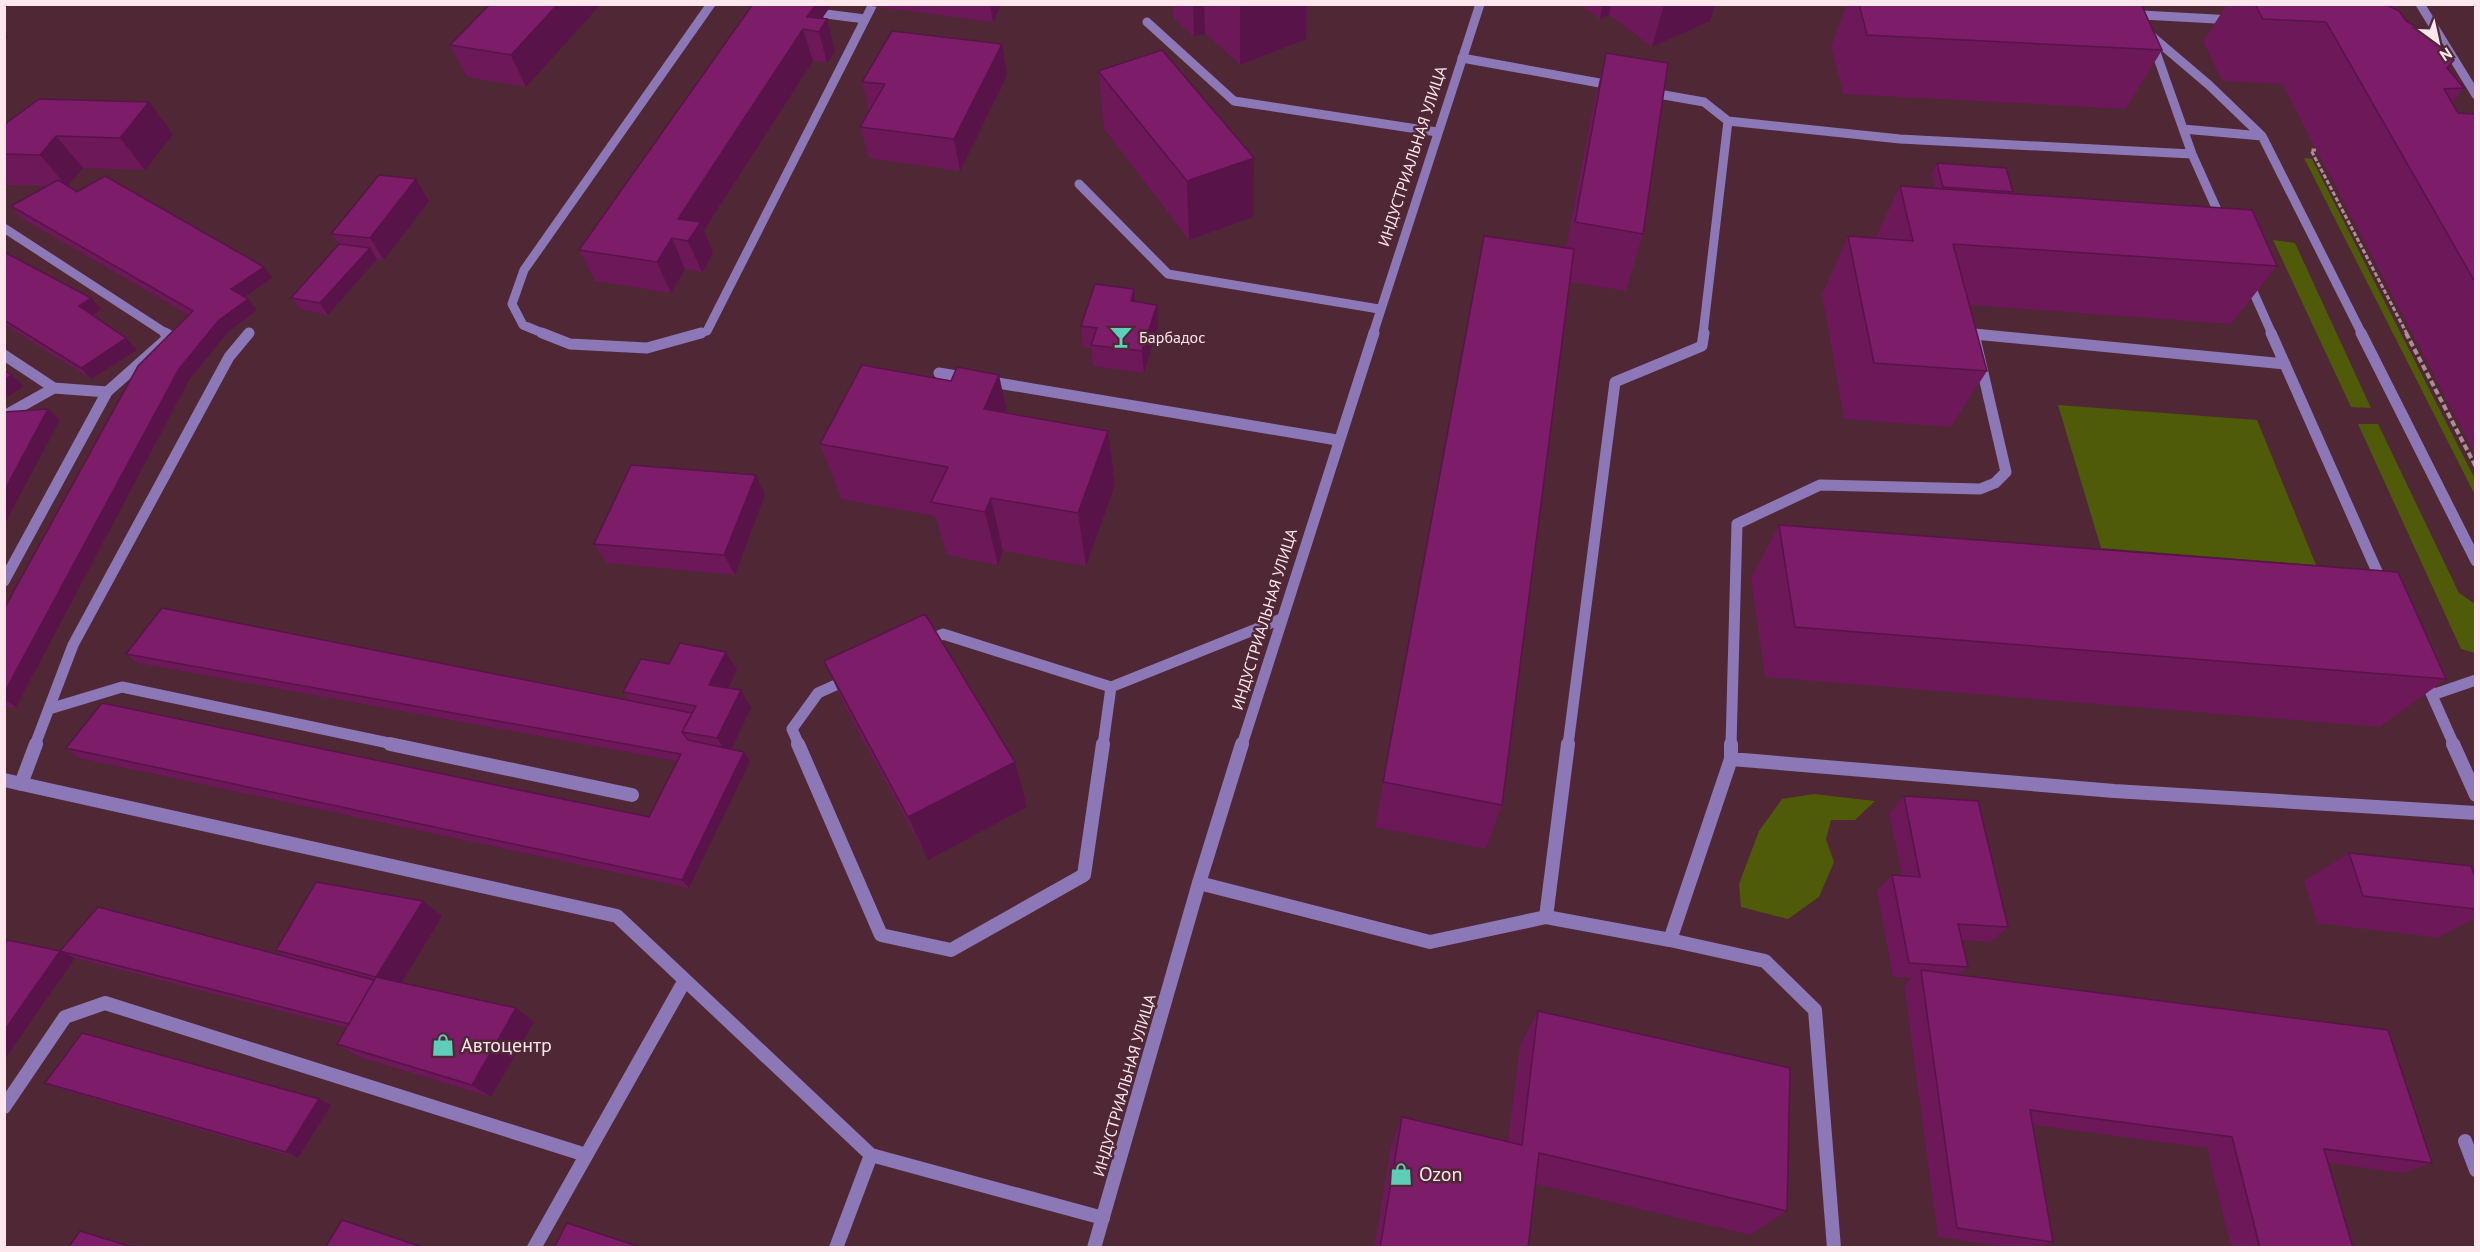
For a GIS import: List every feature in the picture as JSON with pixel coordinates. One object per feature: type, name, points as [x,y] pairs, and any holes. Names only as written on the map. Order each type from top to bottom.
[{"type":"street","points":[[711,4],[524,270],[512,304],[524,325],[570,344],[647,348],[707,331],[872,6]]},
{"type":"street","name":"ИНДУСТРИАЛЬНАЯ УЛИЦА","points":[[1094,1248],[1199,883],[1379,309],[1480,4]]},
{"type":"street","points":[[2420,4],[2475,95]]},
{"type":"street","points":[[794,10],[865,19]]},
{"type":"street","points":[[2225,227],[2192,154],[2140,10],[2246,21]]},
{"type":"street","points":[[1147,22],[1234,101],[1437,132]]},
{"type":"street","points":[[2149,34],[2209,85],[2262,136],[2475,561]]},
{"type":"street","points":[[1462,58],[1623,87]]},
{"type":"street","points":[[1635,89],[1704,102],[1728,121],[1900,139],[2192,154]]},
{"type":"street","points":[[1546,916],[1615,382],[1702,346],[1728,121]]},
{"type":"street","points":[[2183,129],[2262,136]]},
{"type":"street","points":[[1079,184],[1168,274],[1379,309]]},
{"type":"street","points":[[4,228],[170,336],[107,392],[4,581]]},
{"type":"street","points":[[2243,269],[2389,598]]},
{"type":"street","points":[[21,784],[73,645],[229,357],[249,333]]},
{"type":"street","points":[[1670,940],[1731,759],[1737,524],[1821,485],[1980,489],[1995,483],[2006,471],[1974,334],[2285,364]]},
{"type":"street","points":[[4,355],[54,388],[107,392]]},
{"type":"street","points":[[939,373],[1337,441]]},
{"type":"street","points":[[4,416],[54,388]]},
{"type":"street","points":[[912,649],[943,634],[1111,687],[1281,620]]},
{"type":"street","points":[[2417,663],[2475,795]]},
{"type":"street","points":[[859,674],[818,693],[792,729],[881,935],[951,950],[1084,875],[1111,687]]},
{"type":"street","points":[[2432,694],[2475,680]]},
{"type":"street","points":[[49,710],[122,687],[632,795]]},
{"type":"street","points":[[1731,759],[2114,791],[2475,813]]},
{"type":"street","points":[[4,780],[617,916],[871,1155],[1102,1218]]},
{"type":"street","points":[[1199,883],[1430,942],[1546,916],[1765,961],[1815,1010],[1834,1248]]},
{"type":"street","points":[[534,1248],[685,980]]},
{"type":"street","points":[[4,1107],[65,1017],[105,1003],[586,1155]]},
{"type":"street","points":[[2465,1141],[2475,1170]]},
{"type":"street","points":[[836,1248],[871,1155]]},
{"type":"path","points":[[2316,150],[2311,150],[2475,467]]},
{"type":"green space","points":[[2304,158],[2312,159],[2475,479],[2475,495]]},
{"type":"green space","points":[[2273,240],[2295,243],[2371,408],[2351,407]]},
{"type":"green space","points":[[2058,405],[2257,420],[2316,565],[2101,548]]},
{"type":"green space","points":[[2358,424],[2378,424],[2459,593],[2475,604],[2475,653],[2461,649]]},
{"type":"green space","points":[[1814,794],[1875,801],[1855,820],[1831,820],[1826,839],[1834,862],[1819,897],[1788,919],[1741,907],[1739,884],[1759,831],[1782,799]]},
{"type":"building","points":[[490,4],[558,4],[511,55],[450,45]]},
{"type":"building","points":[[753,4],[816,4],[807,17],[827,19],[819,32],[803,29],[678,219],[701,222],[688,241],[672,238],[657,262],[579,250]]},
{"type":"building","points":[[1859,4],[2141,4],[2162,50],[1867,35]]},
{"type":"building","points":[[2255,4],[2385,4],[2399,11],[2406,21],[2438,39],[2454,60],[2447,68],[2464,88],[2444,89],[2458,113],[2475,114],[2475,282],[2326,22],[2263,19]]},
{"type":"building","points":[[892,31],[1002,44],[954,139],[860,127],[885,84],[862,82]]},
{"type":"building","points":[[1162,50],[1254,158],[1187,181],[1098,71]]},
{"type":"building","points":[[1606,53],[1668,63],[1643,234],[1575,222]]},
{"type":"building","points":[[39,99],[149,102],[120,138],[56,136],[40,155],[4,154],[4,125]]},
{"type":"building","points":[[1937,163],[2006,168],[2013,192],[1943,187]]},
{"type":"building","points":[[379,175],[416,179],[370,238],[331,234]]},
{"type":"building","points":[[105,176],[264,267],[231,289],[248,299],[218,321],[179,369],[4,693],[4,609],[138,366],[193,311],[11,206],[58,180],[77,192]]},
{"type":"building","points":[[1900,186],[2252,210],[2277,266],[1953,244],[1987,371],[1874,363],[1848,236],[1913,241]]},
{"type":"building","points":[[1484,236],[1574,249],[1502,805],[1383,782]]},
{"type":"building","points":[[339,244],[370,248],[320,303],[291,298]]},
{"type":"building","points":[[4,252],[91,298],[79,306],[126,338],[81,368],[4,320]]},
{"type":"building","points":[[1095,284],[1134,289],[1131,301],[1157,305],[1142,351],[1091,345],[1097,328],[1081,326]]},
{"type":"building","points":[[862,365],[951,381],[957,367],[999,375],[984,409],[1108,431],[1078,513],[991,498],[985,512],[931,502],[948,467],[820,444]]},
{"type":"building","points":[[4,370],[12,375],[4,380]]},
{"type":"building","points":[[48,409],[4,491],[4,412]]},
{"type":"building","points":[[631,465],[756,475],[724,555],[594,544]]},
{"type":"building","points":[[1779,525],[2398,572],[2446,679],[1795,627]]},
{"type":"building","points":[[162,608],[692,713],[682,732],[688,740],[744,752],[682,880],[66,748],[102,703],[649,817],[681,754],[126,654]]},
{"type":"building","points":[[925,614],[1015,762],[908,817],[824,661]]},
{"type":"building","points":[[680,643],[726,652],[709,685],[741,690],[717,738],[682,732],[696,706],[623,692],[641,659],[669,664]]},
{"type":"building","points":[[1904,796],[1978,801],[2008,927],[1958,924],[1968,967],[1909,963],[1892,875],[1920,877]]},
{"type":"building","points":[[2349,853],[2471,866],[2475,877],[2475,909],[2363,896]]},
{"type":"building","points":[[316,882],[423,901],[376,977],[276,950]]},
{"type":"building","points":[[98,907],[374,980],[349,1024],[60,951]]},
{"type":"building","points":[[7,940],[60,951],[4,1031],[4,945]]},
{"type":"building","points":[[1921,970],[2388,1030],[2432,1163],[2324,1149],[2353,1248],[2260,1248],[2232,1137],[2030,1110],[2053,1242],[1957,1228]]},
{"type":"building","name":"Автоцентр","points":[[376,977],[516,1008],[472,1085],[337,1044]]},
{"type":"building","points":[[1538,1011],[1790,1068],[1787,1211],[1539,1153],[1528,1248],[1380,1248],[1402,1117],[1522,1145]]},
{"type":"building","points":[[82,1033],[319,1099],[286,1152],[45,1083]]},
{"type":"building","points":[[342,1220],[425,1248],[325,1248]]},
{"type":"building","points":[[567,1223],[643,1248],[554,1248]]},
{"type":"building","points":[[80,1231],[135,1248],[68,1248]]},
{"type":"place","name":"Барбадос","points":[[1121,337]]},
{"type":"place","name":"Автоцентр","points":[[443,1045]]},
{"type":"place","name":"Ozon","points":[[1401,1174]]}]
